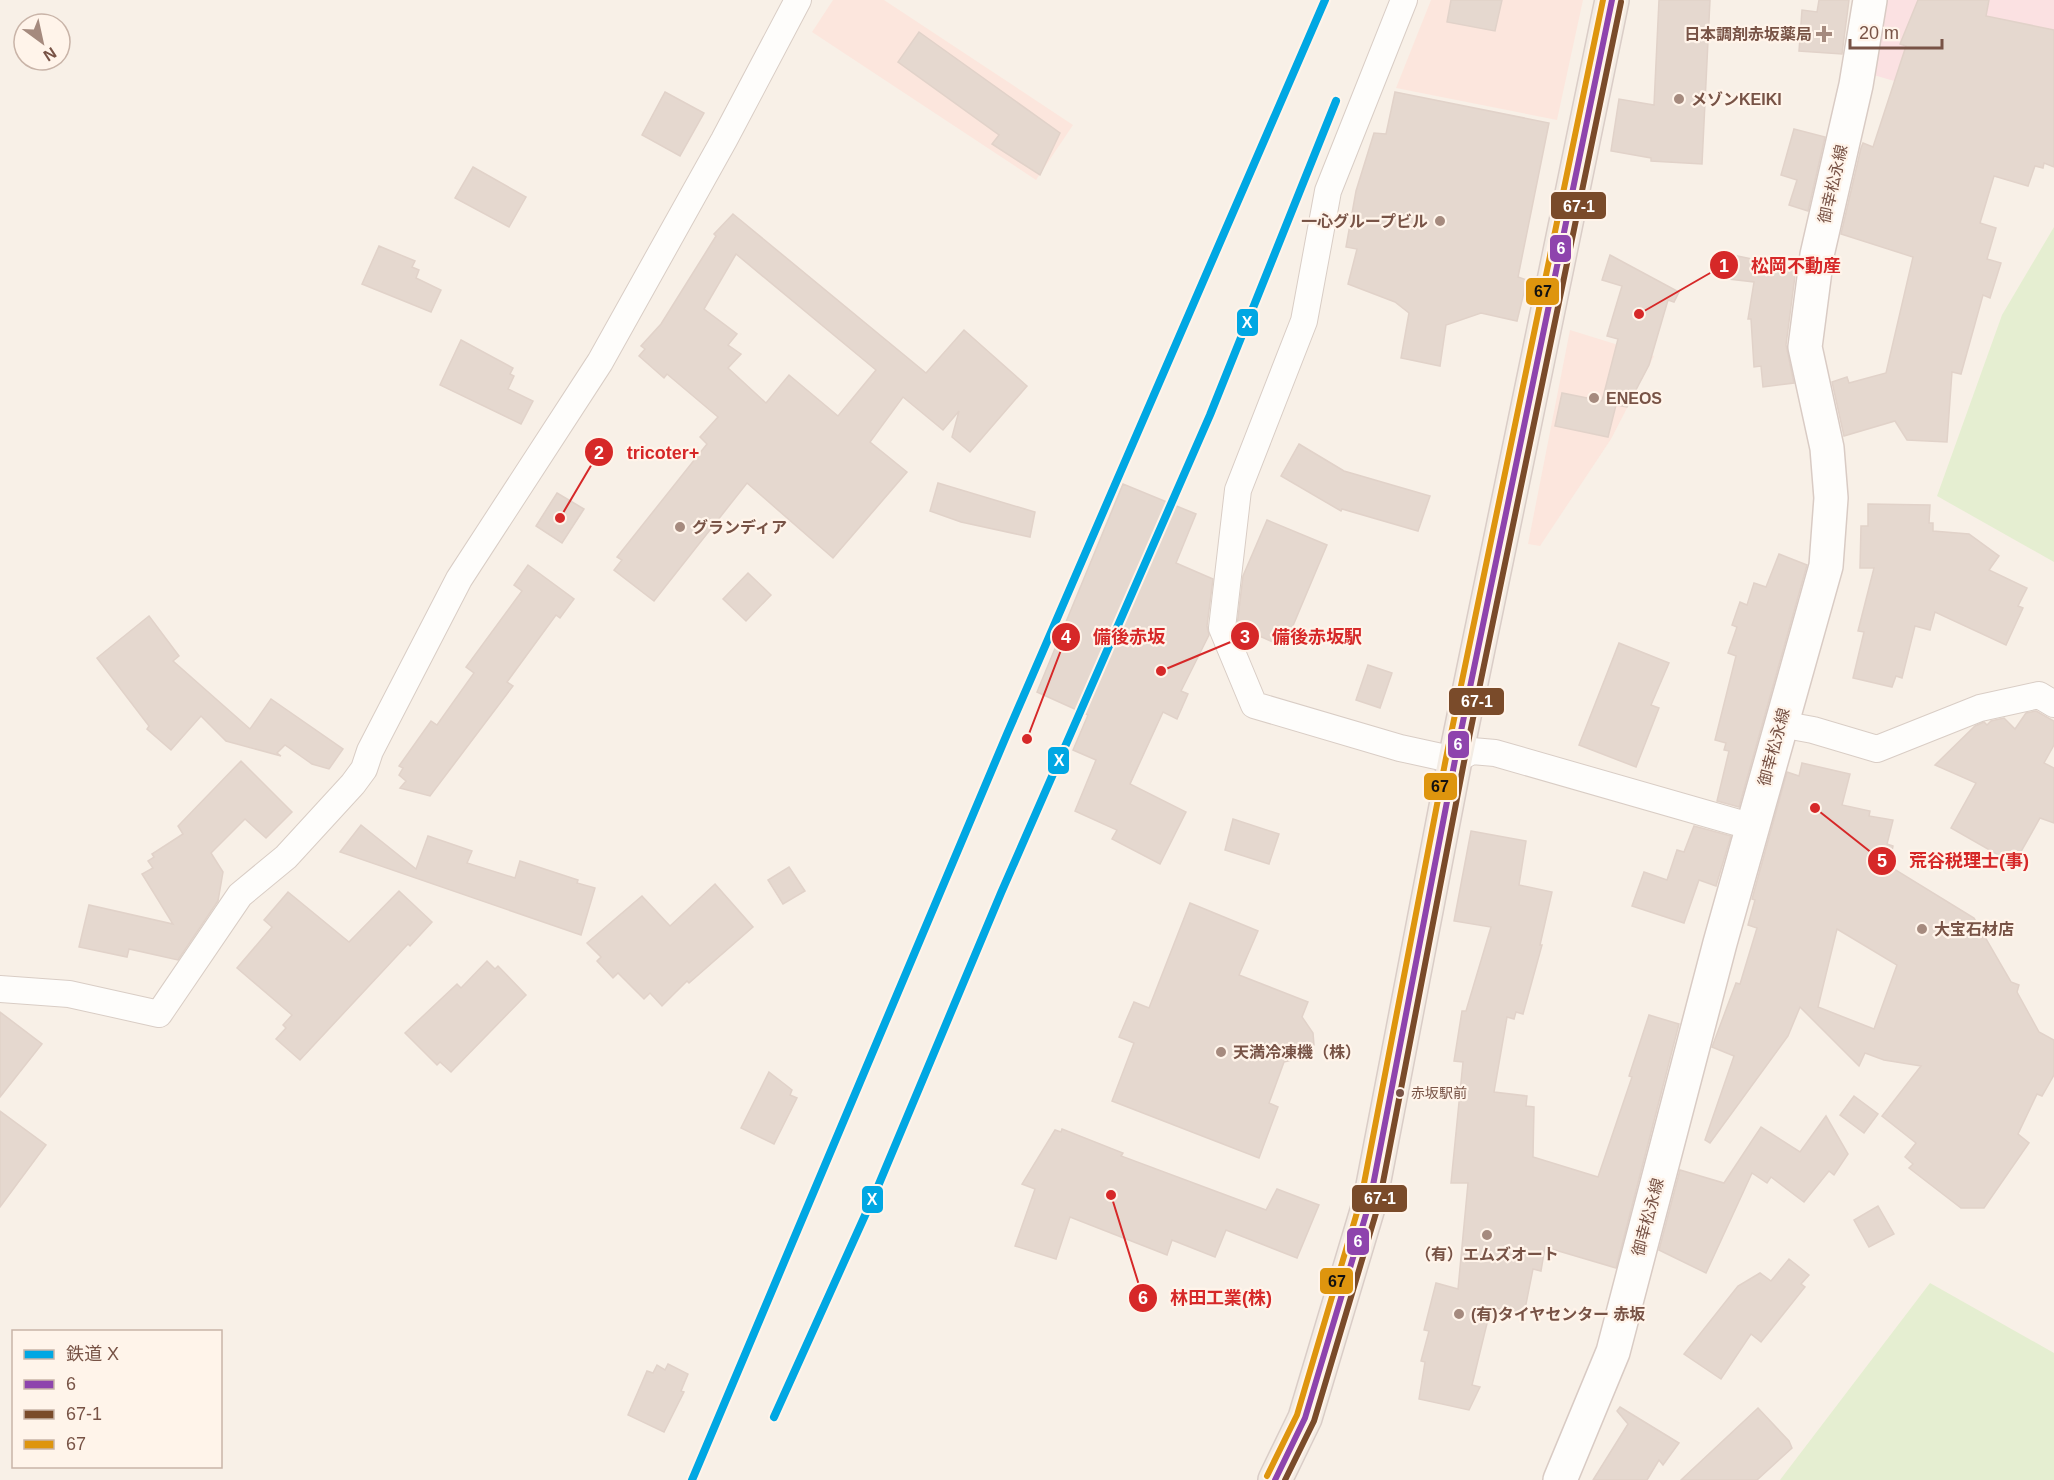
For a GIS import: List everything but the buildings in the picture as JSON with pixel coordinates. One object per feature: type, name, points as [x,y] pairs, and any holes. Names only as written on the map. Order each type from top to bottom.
[{"type":"main road","points":[[1275,1480],[1305,1418],[1370,1201],[1455,760],[1612,0]]},
{"type":"main road","name":"御幸松永線","points":[[1560,1480],[1613,1352],[1780,724],[1826,566],[1831,498],[1828,458],[1804,347],[1816,255],[1856,85],[1870,0]]},
{"type":"street","points":[[0,989],[69,994],[159,1014],[240,895],[286,857],[353,784],[364,769],[370,751],[459,579],[600,362],[724,140],[798,0]]},
{"type":"street","points":[[1404,0],[1328,191],[1304,321],[1238,490],[1222,628],[1254,705],[1400,748],[1455,760],[1472,751],[1495,753],[1753,827]]},
{"type":"street","points":[[1780,724],[1813,730],[1877,749],[1980,708],[2039,695],[2054,704]]},
{"type":"shaded area","points":[[833,0],[884,0],[1073,125],[1036,180],[812,32]]},
{"type":"shaded area","points":[[1431,0],[1583,0],[1557,120],[1396,88]]},
{"type":"shaded area","points":[[1882,0],[2054,0],[2054,127],[1870,74]]},
{"type":"shaded area","name":"ENEOS","points":[[1570,330],[1654,356],[1611,439],[1540,546],[1528,544]]},
{"type":"green space","points":[[2054,227],[2054,562],[1937,496],[2002,315]]},
{"type":"green space","points":[[1930,1283],[2054,1353],[2054,1480],[1780,1480]]},
{"type":"rail line","name":"X","points":[[692,1480],[1007,734],[1325,0]]},
{"type":"rail line","name":"X","points":[[774,1417],[876,1191],[1001,893],[1210,415],[1336,101]]},
{"type":"transit line","name":"67","points":[[1267,1476],[1297,1415],[1361,1199],[1446,758],[1603,0]]},
{"type":"transit line","name":"6","points":[[1275,1480],[1305,1418],[1370,1201],[1455,760],[1612,0]]},
{"type":"transit line","name":"67-1","points":[[1285,1480],[1314,1421],[1379,1203],[1464,762],[1621,2]]},
{"type":"place","name":"日本調剤赤坂薬局","points":[[1824,34]]},
{"type":"place","name":"メゾンKEIKI","points":[[1679,99]]},
{"type":"place","name":"一心グループビル","points":[[1440,221]]},
{"type":"place","name":"松岡不動産","points":[[1639,314]]},
{"type":"place","name":"ENEOS","points":[[1594,398]]},
{"type":"place","name":"tricoter+","points":[[560,518]]},
{"type":"place","name":"グランディア","points":[[680,527]]},
{"type":"place","name":"備後赤坂駅","points":[[1161,671]]},
{"type":"place","name":"備後赤坂","points":[[1027,739]]},
{"type":"place","name":"荒谷税理士(事)","points":[[1815,808]]},
{"type":"place","name":"大宝石材店","points":[[1922,929]]},
{"type":"place","name":"天満冷凍機（株）","points":[[1221,1052]]},
{"type":"place","name":"赤坂駅前","points":[[1400,1093]]},
{"type":"place","name":"林田工業(株)","points":[[1111,1195]]},
{"type":"place","name":"（有）エムズオート","points":[[1487,1235]]},
{"type":"place","name":"(有)タイヤセンター 赤坂","points":[[1459,1314]]}]
